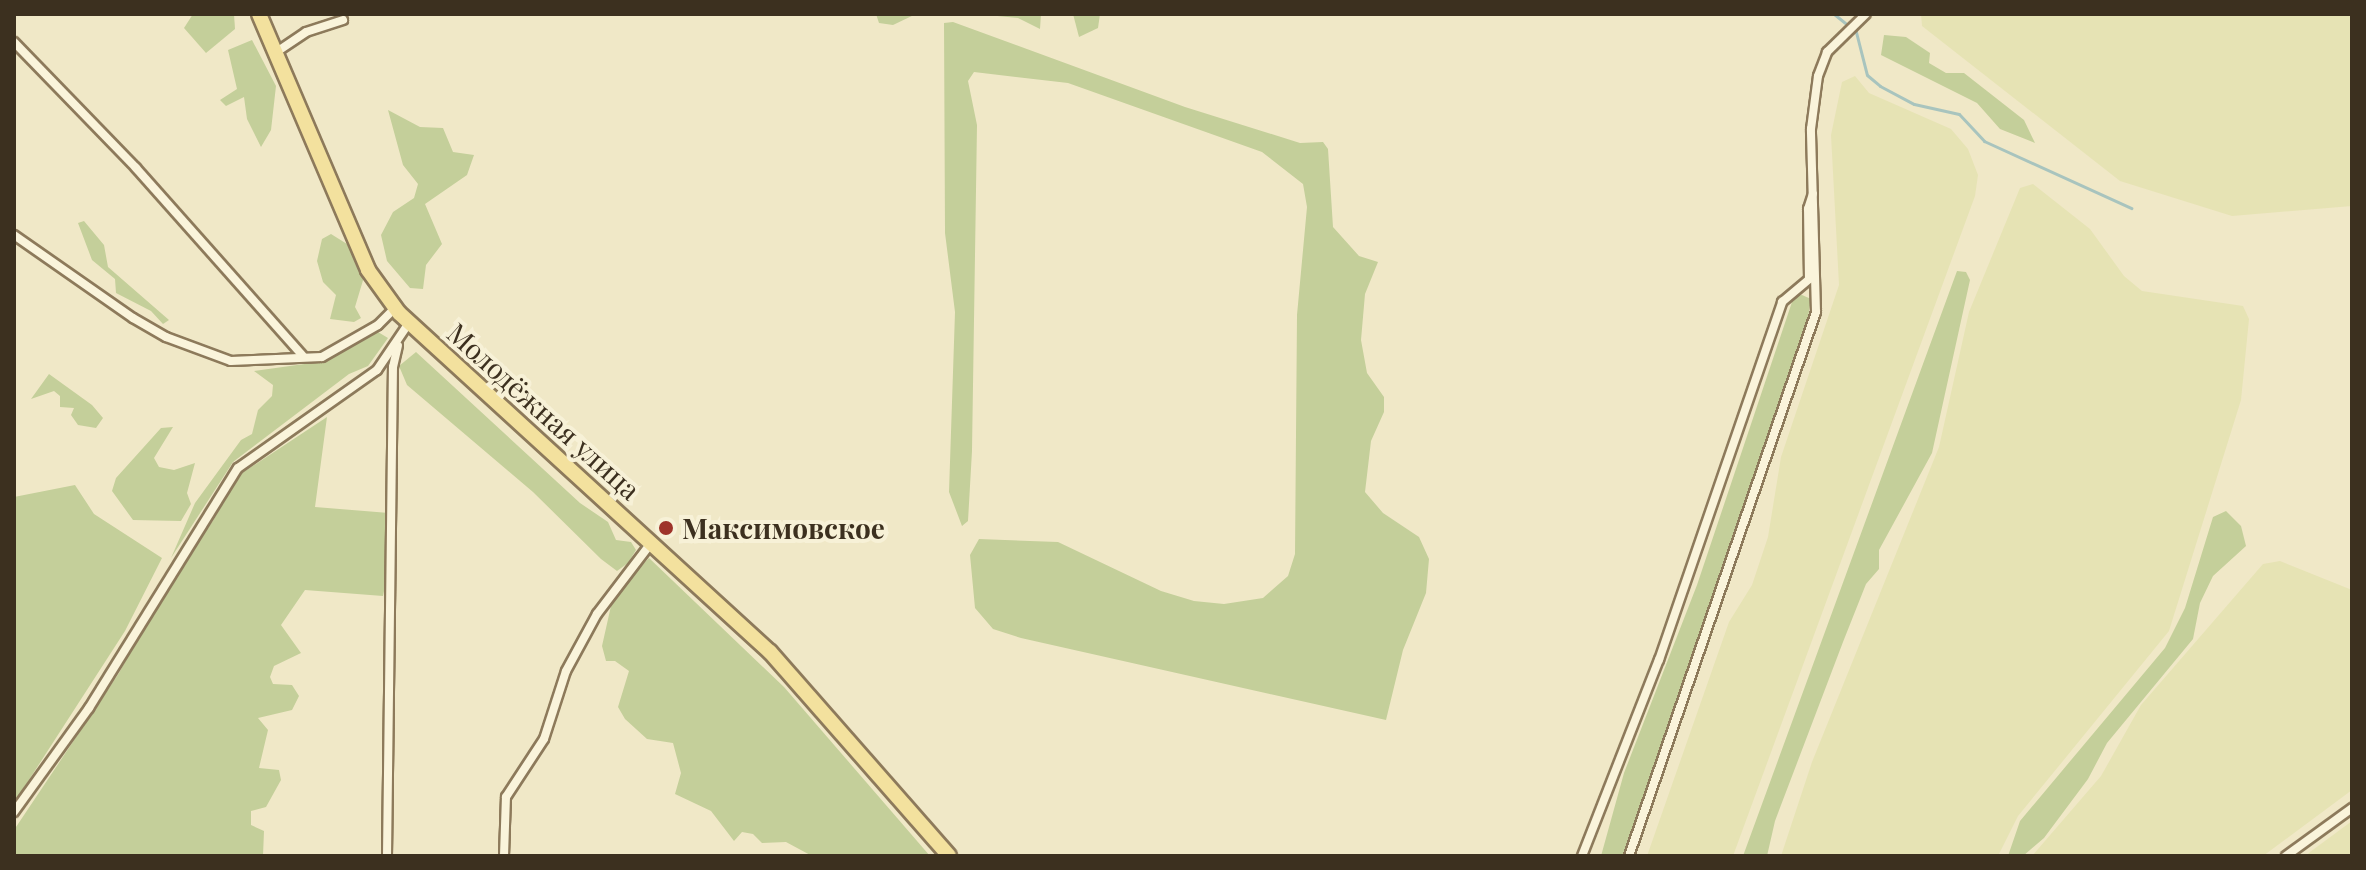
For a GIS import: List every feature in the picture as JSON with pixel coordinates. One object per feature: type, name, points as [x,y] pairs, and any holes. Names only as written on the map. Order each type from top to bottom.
[{"type":"main road","name":"Молодёжная улица","points":[[259,14],[368,270],[395,308],[770,652],[949,856]]},
{"type":"street","points":[[1629,856],[1816,312],[1811,129],[1821,64],[1866,14]]},
{"type":"street","points":[[275,53],[306,32],[343,20]]},
{"type":"street","points":[[14,42],[136,168],[303,356]]},
{"type":"street","points":[[1582,856],[1659,660],[1782,302],[1809,279],[1808,209],[1815,189]]},
{"type":"street","points":[[14,235],[166,337],[231,361],[322,357],[343,348],[395,308]]},
{"type":"street","points":[[14,812],[89,708],[238,468],[377,370],[409,323]]},
{"type":"street","points":[[387,856],[393,367],[400,337]]},
{"type":"street","points":[[504,856],[506,797],[544,739],[566,671],[597,614],[651,543]]},
{"type":"street","points":[[2286,856],[2352,808]]},
{"type":"shaded area","points":[[1921,14],[2352,14],[2352,206],[2232,216],[2120,181],[1922,26]]},
{"type":"shaded area","points":[[1855,76],[1869,93],[1951,129],[1968,149],[1978,175],[1975,196],[1733,856],[1647,856],[1729,622],[1752,585],[1768,537],[1781,457],[1839,285],[1831,135],[1842,82]]},
{"type":"shaded area","points":[[2033,184],[2090,229],[2124,276],[2142,291],[2243,306],[2249,319],[2241,400],[2169,631],[2018,816],[1998,856],[1781,856],[1812,762],[1939,447],[1969,312],[2020,188]]},
{"type":"shaded area","points":[[2280,561],[2352,590],[2352,790],[2263,856],[2032,856],[2101,776],[2141,705],[2263,564]]},
{"type":"shaded area","points":[[2352,821],[2352,856],[2306,856],[2310,852]]},
{"type":"green space","points":[[193,14],[234,14],[235,29],[206,53],[184,28]]},
{"type":"green space","points":[[876,14],[916,14],[893,25],[879,23]]},
{"type":"green space","points":[[1041,14],[1040,29],[1018,18],[987,15]]},
{"type":"green space","points":[[1073,14],[1100,14],[1098,28],[1079,37]]},
{"type":"green space","points":[[953,22],[1185,107],[1300,143],[1323,142],[1328,149],[1333,227],[1359,256],[1378,262],[1365,294],[1361,340],[1367,373],[1384,397],[1384,412],[1371,441],[1365,492],[1383,513],[1419,537],[1429,559],[1426,593],[1403,650],[1386,720],[1021,638],[993,629],[975,608],[970,555],[979,539],[1058,542],[1161,591],[1194,601],[1224,604],[1263,598],[1288,576],[1295,554],[1297,315],[1307,207],[1303,184],[1262,152],[1068,83],[974,72],[968,81],[977,125],[972,451],[968,521],[962,526],[949,492],[955,312],[945,233],[944,23]]},
{"type":"green space","points":[[1884,35],[1906,37],[1930,53],[1929,63],[1946,73],[1964,73],[2024,120],[2035,143],[2000,129],[1977,103],[1881,55]]},
{"type":"green space","points":[[252,40],[276,86],[271,130],[261,147],[247,119],[244,97],[226,106],[220,100],[237,89],[228,50]]},
{"type":"green space","points":[[388,110],[420,127],[443,128],[453,152],[474,155],[467,175],[425,204],[442,244],[426,265],[423,289],[410,288],[387,261],[381,235],[393,212],[414,198],[418,184],[403,165]]},
{"type":"green space","points":[[84,221],[104,245],[108,267],[169,320],[163,324],[151,311],[116,293],[115,279],[92,260],[78,223]]},
{"type":"green space","points":[[331,234],[347,244],[364,277],[355,307],[361,318],[354,322],[330,319],[336,295],[323,282],[317,261],[322,239]]},
{"type":"green space","points":[[1957,271],[1966,272],[1970,280],[1932,453],[1879,550],[1879,569],[1866,584],[1843,642],[1775,821],[1767,856],[1743,856]]},
{"type":"green space","points":[[1794,296],[1811,299],[1806,330],[1624,856],[1601,856],[1624,773],[1697,585]]},
{"type":"green space","points":[[378,332],[388,338],[368,366],[349,374],[233,462],[171,558],[195,503],[241,440],[252,434],[258,410],[272,396],[273,385],[254,371],[326,361]]},
{"type":"green space","points":[[416,352],[580,503],[608,522],[616,540],[631,542],[636,550],[628,563],[617,571],[601,559],[533,492],[407,385],[399,366]]},
{"type":"green space","points":[[49,374],[92,405],[103,418],[96,428],[78,425],[71,415],[74,408],[60,407],[60,396],[54,391],[31,399]]},
{"type":"green space","points":[[327,417],[315,507],[389,513],[387,576],[383,596],[305,590],[281,625],[301,653],[274,666],[270,677],[273,684],[292,685],[299,696],[292,710],[258,718],[268,730],[259,768],[279,770],[281,780],[266,807],[251,811],[251,825],[264,831],[263,856],[14,856],[14,830],[119,673],[170,578],[213,521],[236,477]]},
{"type":"green space","points":[[173,427],[154,458],[159,467],[174,470],[195,463],[187,493],[191,504],[181,521],[133,520],[112,491],[116,478],[161,428]]},
{"type":"green space","points":[[75,485],[94,514],[162,558],[125,631],[14,803],[14,497]]},
{"type":"green space","points":[[2226,511],[2241,526],[2246,546],[2213,576],[2200,603],[2193,639],[2107,743],[2088,779],[2044,838],[2023,856],[2008,856],[2020,821],[2165,648],[2185,608],[2213,517]]},
{"type":"green space","points":[[649,558],[784,687],[930,856],[812,856],[786,842],[762,843],[753,834],[742,832],[734,841],[711,811],[675,794],[681,773],[673,743],[647,739],[625,719],[618,707],[629,671],[615,661],[606,661],[602,646],[613,597]]},
{"type":"waterway","points":[[1834,14],[1856,32],[1867,75],[1880,86],[1914,104],[1959,114],[1984,141],[2131,208]]},
{"type":"place","name":"Максимовское","points":[[666,528]]}]
